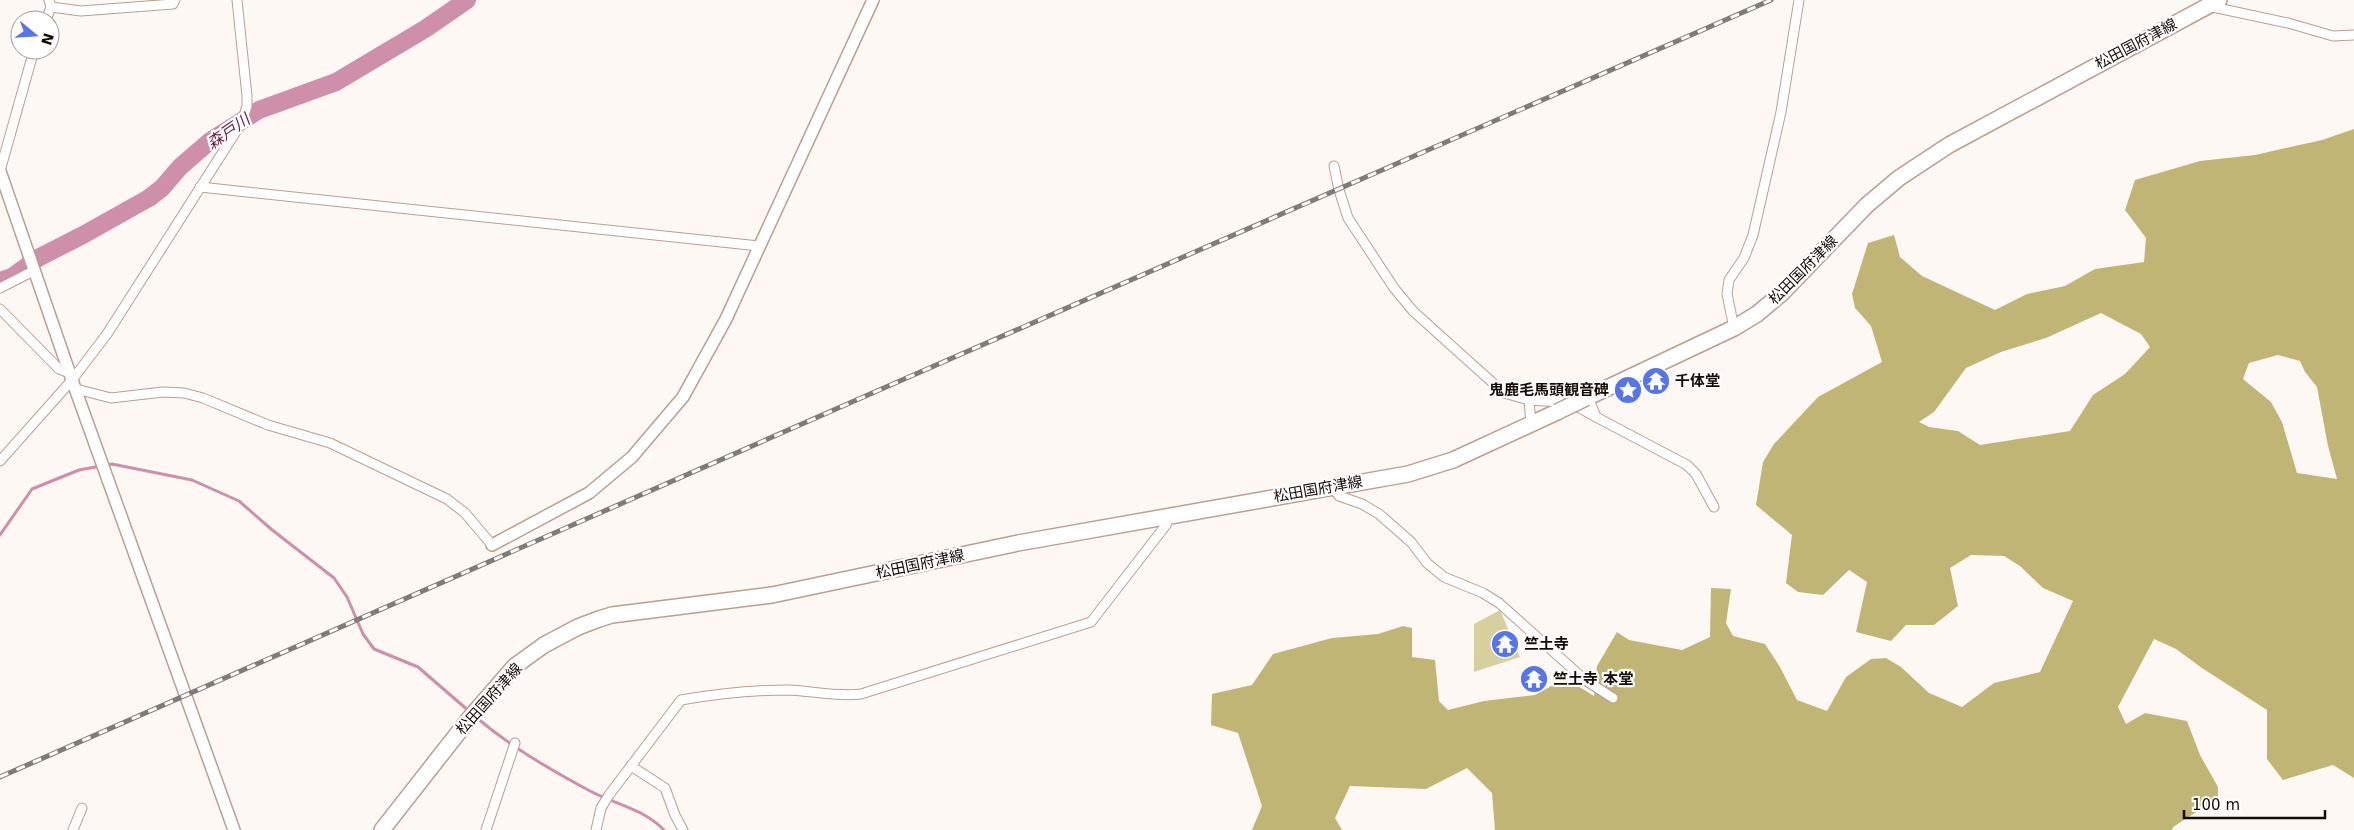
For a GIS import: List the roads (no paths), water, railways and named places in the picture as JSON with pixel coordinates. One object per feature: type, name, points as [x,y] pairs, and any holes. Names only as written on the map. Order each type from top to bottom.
[{"type":"main road","name":"松田国府津線","points":[[382,830],[472,715],[515,666],[544,645],[578,627],[612,615],[772,595],[1018,543],[1408,474],[1453,460],[1734,328],[1757,314],[1782,293],[1867,205],[1899,178],[1949,144],[2213,3]]},
{"type":"street","points":[[50,4],[81,10],[173,4],[174,0]]},
{"type":"street","points":[[0,461],[72,380],[107,334],[242,122],[248,106],[237,0]]},
{"type":"street","points":[[0,309],[72,380],[111,398],[163,392],[184,393],[203,398],[268,425],[330,443],[447,499],[465,513],[492,544],[590,492],[632,457],[683,396],[726,319],[873,0]]},
{"type":"street","points":[[1734,328],[1726,294],[1729,280],[1744,258],[1753,235],[1781,112],[1799,0]]},
{"type":"street","points":[[2213,3],[2333,36],[2354,35]]},
{"type":"street","points":[[30,60],[0,171],[72,380],[234,830]]},
{"type":"street","points":[[1334,166],[1348,218],[1394,288],[1413,311],[1504,393],[1529,400],[1560,402],[1580,408],[1687,465],[1696,474],[1714,507]]},
{"type":"street","points":[[200,187],[759,246]]},
{"type":"street","points":[[0,288],[35,270]]},
{"type":"street","points":[[1587,398],[1596,417]]},
{"type":"street","points":[[1529,400],[1531,424]]},
{"type":"street","points":[[1332,487],[1338,496],[1362,504],[1379,514],[1411,542],[1427,564],[1444,577],[1483,593],[1499,602],[1584,680],[1613,698]]},
{"type":"street","points":[[596,830],[603,804],[681,700],[746,692],[788,690],[847,696],[861,694],[1091,622],[1166,525],[1170,516]]},
{"type":"street","points":[[486,830],[514,746]]},
{"type":"street","points":[[631,766],[665,788],[683,830]]},
{"type":"street","points":[[73,830],[82,808]]},
{"type":"waterway","name":"森戸川","points":[[0,281],[12,277],[38,258],[149,198],[162,188],[180,167],[210,141],[259,110],[336,82],[425,29],[467,0]]},
{"type":"waterway","points":[[0,535],[32,489],[79,470],[112,464],[192,480],[239,501],[271,529],[334,578],[347,597],[363,634],[374,649],[418,667],[470,712]]},
{"type":"waterway","points":[[477,718],[504,739],[546,766],[590,791],[638,812],[664,830]]},
{"type":"railway","points":[[0,777],[1771,0]]},
{"type":"place","name":"千体堂","points":[[1656,381]]},
{"type":"place","name":"鬼鹿毛馬頭観音碑","points":[[1628,390]]},
{"type":"place","name":"竺土寺","points":[[1505,644]]},
{"type":"place","name":"竺土寺 本堂","points":[[1534,679]]}]
